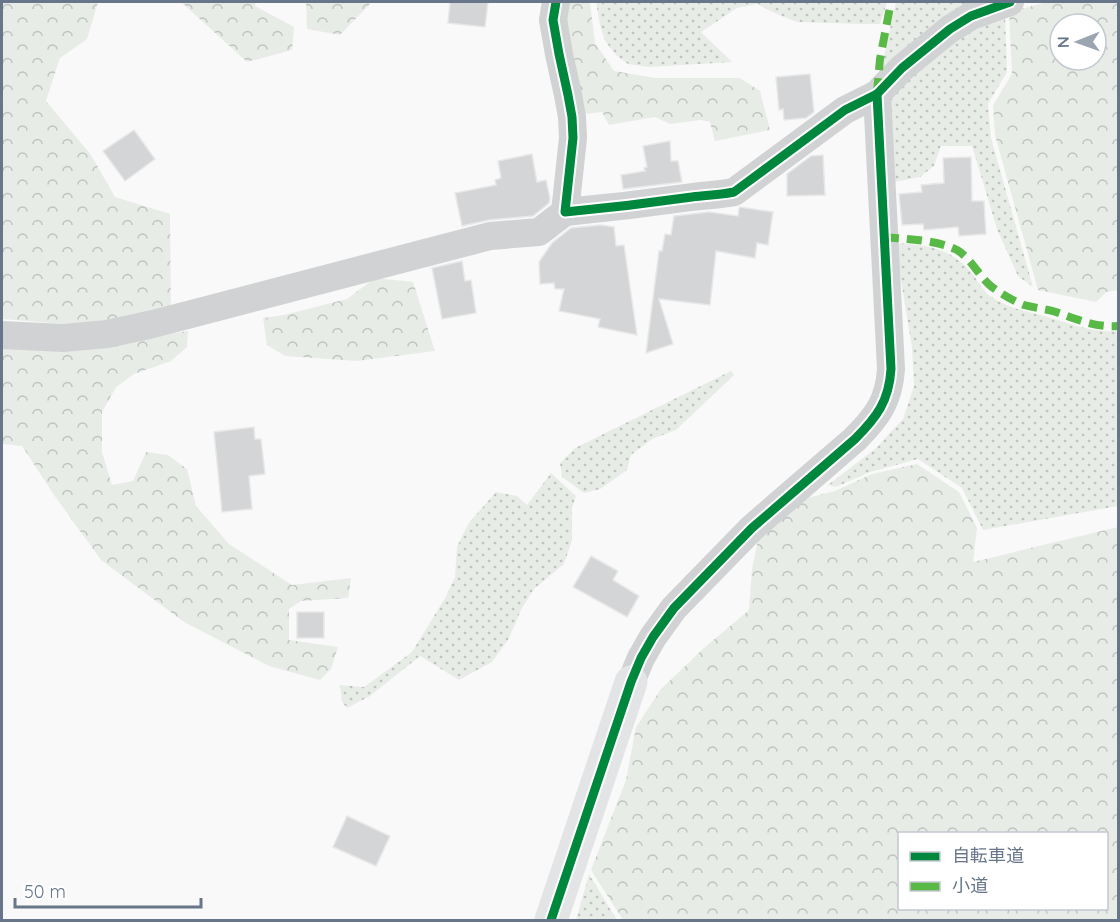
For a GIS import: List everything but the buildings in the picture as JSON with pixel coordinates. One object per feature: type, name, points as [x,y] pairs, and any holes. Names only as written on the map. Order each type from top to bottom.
[{"type":"street","points":[[556,2],[553,20],[570,106],[573,138],[566,212]]},
{"type":"street","points":[[2,335],[63,338],[107,334],[490,236],[539,232],[566,212],[734,192],[845,110],[877,94],[903,68],[950,29],[971,16],[1010,2]]},
{"type":"street","points":[[551,921],[631,682],[653,637],[674,608],[752,528],[869,425],[881,409],[889,390],[891,369],[877,94]]},
{"type":"green space","points":[[2,2],[98,2],[87,39],[60,58],[46,101],[91,155],[115,197],[170,214],[171,308],[120,319],[63,324],[2,319]]},
{"type":"green space","points":[[181,2],[256,2],[255,6],[294,27],[292,50],[247,62]]},
{"type":"green space","points":[[306,2],[372,2],[340,35],[307,29]]},
{"type":"green space","points":[[567,2],[590,2],[595,43],[614,71],[655,78],[740,78],[760,91],[770,130],[715,141],[710,122],[701,120],[670,124],[655,117],[609,125],[602,112],[583,114],[563,15]]},
{"type":"green space","points":[[596,2],[887,2],[880,24],[797,22],[757,4],[737,8],[701,32],[732,62],[649,67],[628,64],[617,56],[605,41]]},
{"type":"green space","points":[[896,2],[977,2],[883,73],[884,57]]},
{"type":"green space","points":[[1047,2],[1118,2],[1118,290],[1106,292],[1096,302],[1038,290],[995,135],[993,105],[1012,74],[1009,12]]},
{"type":"green space","points":[[1005,13],[1007,72],[988,104],[991,138],[1033,287],[1018,276],[997,229],[972,146],[941,146],[934,166],[920,177],[894,182],[890,90],[968,29]]},
{"type":"green space","points":[[895,243],[926,246],[945,252],[970,271],[987,294],[1012,307],[1084,328],[1118,331],[1118,506],[983,530],[962,488],[918,459],[870,472],[836,487],[828,485],[875,449],[903,419],[914,386],[912,348]]},
{"type":"green space","points":[[375,278],[413,282],[435,351],[357,361],[285,356],[267,345],[263,318],[347,299]]},
{"type":"green space","points":[[188,331],[187,347],[171,361],[134,374],[116,387],[102,412],[102,452],[112,485],[133,481],[146,452],[168,455],[187,469],[196,506],[229,544],[292,585],[351,578],[348,598],[301,601],[289,609],[289,640],[338,647],[331,669],[320,680],[269,666],[184,622],[101,560],[22,446],[2,444],[2,346],[141,338]]},
{"type":"green space","points":[[731,371],[734,375],[676,430],[652,439],[631,455],[627,470],[600,489],[584,493],[562,477],[560,463],[575,448]]},
{"type":"green space","points":[[917,464],[959,492],[977,528],[973,562],[1118,527],[1118,920],[623,920],[591,870],[626,780],[636,727],[661,689],[749,610],[752,569],[759,534],[800,500],[835,491],[872,474]]},
{"type":"green space","points":[[551,473],[576,496],[572,508],[572,540],[564,564],[534,589],[522,608],[508,640],[492,662],[459,680],[420,656],[370,696],[347,708],[342,702],[340,685],[364,687],[412,652],[455,577],[457,547],[468,524],[496,492],[517,496],[527,505]]},
{"type":"green space","points":[[589,874],[617,920],[576,920]]},
{"type":"marked path","points":[[877,93],[880,59],[891,2]]},
{"type":"marked path","points":[[884,237],[921,240],[957,250],[992,287],[1024,305],[1094,324],[1118,326]]},
{"type":"cycle path","points":[[556,2],[553,20],[572,117],[573,138],[565,212],[734,192],[845,110],[877,94],[902,68],[950,29],[971,16],[1010,2]]},
{"type":"cycle path","points":[[551,920],[631,682],[653,637],[674,608],[752,528],[855,439],[876,416],[885,399],[891,369],[877,94]]}]
